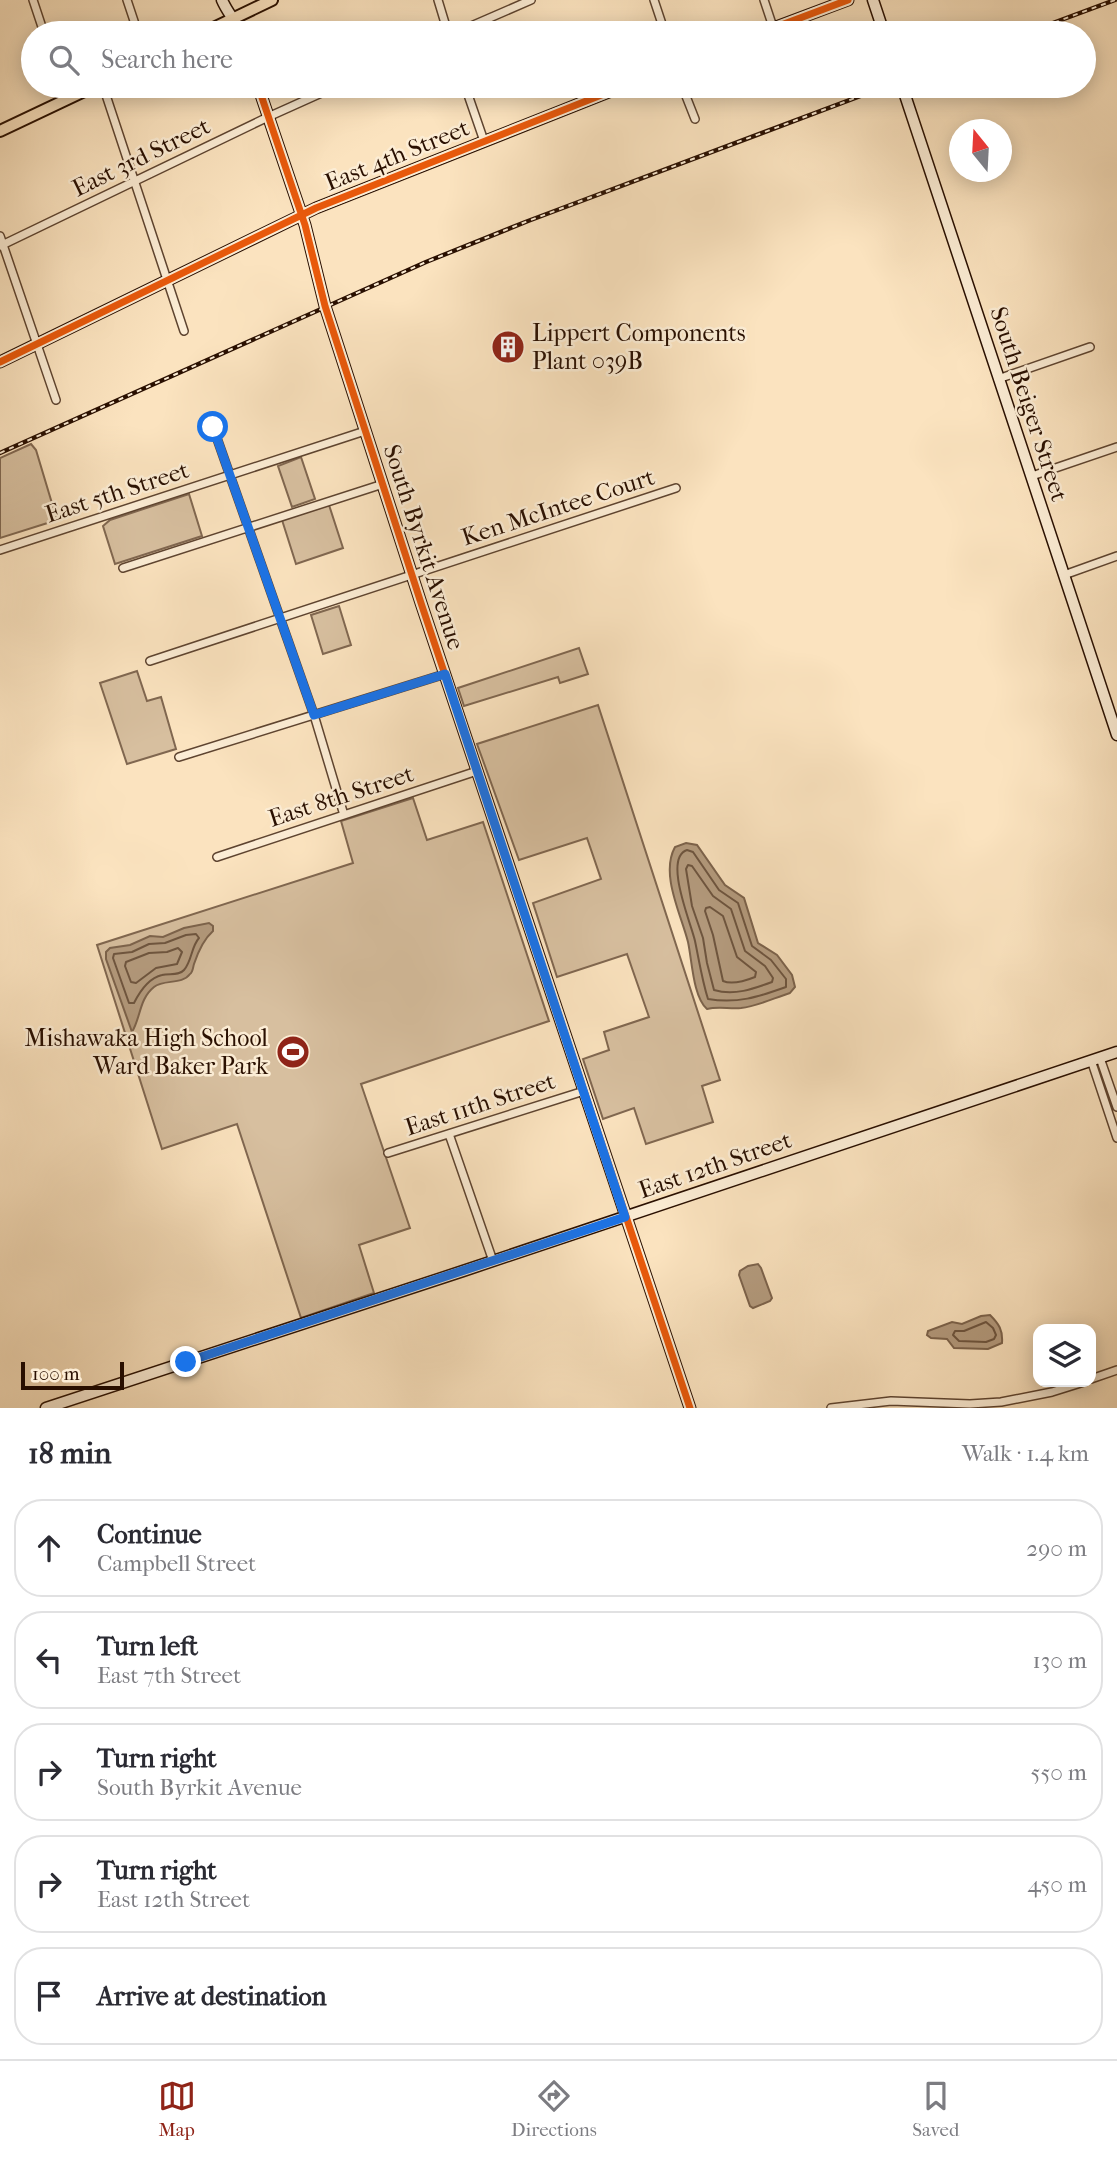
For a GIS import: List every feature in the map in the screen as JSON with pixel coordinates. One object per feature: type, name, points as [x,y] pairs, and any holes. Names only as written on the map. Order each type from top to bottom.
[{"type":"main road","points":[[228,21],[272,0]]},
{"type":"main road","points":[[0,131],[67,99]]},
{"type":"street","points":[[33,0],[40,21]]},
{"type":"street","points":[[127,0],[134,21]]},
{"type":"street","points":[[222,0],[232,19]]},
{"type":"street","points":[[438,0],[444,21]]},
{"type":"street","points":[[483,21],[531,0]]},
{"type":"street","points":[[654,0],[662,21]]},
{"type":"street","points":[[764,0],[771,21]]},
{"type":"street","points":[[798,21],[848,0]]},
{"type":"street","points":[[873,0],[880,21]]},
{"type":"street","points":[[107,98],[184,331]]},
{"type":"street","name":"South Byrkit Avenue","points":[[262,98],[302,216],[324,302],[412,575],[690,1408]]},
{"type":"street","name":"East 3rd Street","points":[[1,245],[310,98]]},
{"type":"street","points":[[470,98],[484,141]]},
{"type":"street","name":"East 4th Street","points":[[0,362],[302,216],[593,98]]},
{"type":"street","points":[[687,98],[695,119]]},
{"type":"street","name":"South Beiger Street","points":[[906,98],[1117,735]]},
{"type":"street","points":[[0,236],[56,400]]},
{"type":"street","points":[[998,379],[1090,346]]},
{"type":"street","points":[[213,427],[314,715],[344,815]]},
{"type":"street","name":"East 5th Street","points":[[0,550],[365,431]]},
{"type":"street","points":[[1032,476],[1117,447]]},
{"type":"street","points":[[123,568],[383,484]]},
{"type":"street","name":"Ken McIntee Court","points":[[150,661],[676,488]]},
{"type":"street","points":[[1064,575],[1117,556]]},
{"type":"street","points":[[179,757],[445,674]]},
{"type":"street","name":"East 8th Street","points":[[217,857],[477,771]]},
{"type":"street","name":"East 12th Street","points":[[46,1408],[1117,1052]]},
{"type":"street","points":[[1096,1059],[1117,1107]]},
{"type":"street","points":[[1096,1059],[1117,1138]]},
{"type":"street","name":"East 11th Street","points":[[388,1153],[584,1091]]},
{"type":"street","points":[[449,1134],[494,1261]]},
{"type":"street","points":[[1096,1377],[1117,1370]]},
{"type":"street","points":[[831,1408],[881,1401],[1011,1404],[1068,1387]]},
{"type":"shaded area","points":[[31,444],[36,450],[57,520],[0,538],[0,458]]},
{"type":"shaded area","points":[[301,457],[315,499],[292,507],[278,466]]},
{"type":"shaded area","points":[[189,494],[202,536],[115,564],[103,526],[110,520]]},
{"type":"shaded area","points":[[329,505],[343,548],[296,564],[282,520]]},
{"type":"shaded area","points":[[339,606],[351,645],[323,654],[311,615]]},
{"type":"shaded area","points":[[579,648],[588,674],[560,683],[558,677],[464,706],[458,688]]},
{"type":"shaded area","points":[[137,671],[147,701],[161,697],[176,749],[127,764],[100,683]]},
{"type":"shaded area","points":[[598,705],[720,1080],[702,1086],[713,1122],[646,1144],[634,1108],[603,1119],[583,1059],[609,1050],[604,1032],[649,1017],[627,954],[557,977],[533,903],[601,879],[587,838],[519,860],[477,744]]},
{"type":"shaded area","name":"Mishawaka High School Ward Baker Park","points":[[413,798],[427,840],[483,822],[549,1021],[361,1084],[410,1228],[359,1245],[374,1293],[301,1318],[237,1124],[162,1149],[97,945],[353,863],[341,821]]},
{"type":"water","points":[[686,843],[697,845],[725,885],[744,898],[758,943],[777,955],[792,975],[795,987],[790,993],[741,1008],[707,1009],[702,1003],[671,882],[671,858],[675,847]]},
{"type":"water","points":[[209,923],[213,926],[213,931],[202,946],[191,973],[182,980],[158,985],[149,992],[132,1032],[106,959],[106,952],[110,948],[130,945],[150,936],[163,937],[184,928]]},
{"type":"water","points":[[758,1264],[772,1298],[753,1308],[739,1275],[740,1271],[748,1266]]},
{"type":"water","points":[[990,1315],[1000,1328],[1002,1343],[988,1349],[954,1348],[947,1339],[931,1338],[927,1335],[928,1331],[952,1322],[962,1324]]},
{"type":"railway","points":[[1058,21],[1115,0]]},
{"type":"railway","points":[[0,453],[426,262],[855,98]]},
{"type":"cycle path","points":[[792,21],[848,0]]},
{"type":"cycle path","points":[[262,98],[305,225],[325,306],[421,603],[690,1408]]},
{"type":"cycle path","points":[[0,362],[316,208],[594,98]]},
{"type":"place","name":"Lippert Components Plant 039B","points":[[508,347]]},
{"type":"place","name":"Mishawaka High School Ward Baker Park","points":[[293,1052]]},
{"type":"route","points":[[186,1362],[625,1217],[445,674],[314,715],[213,427]]}]
